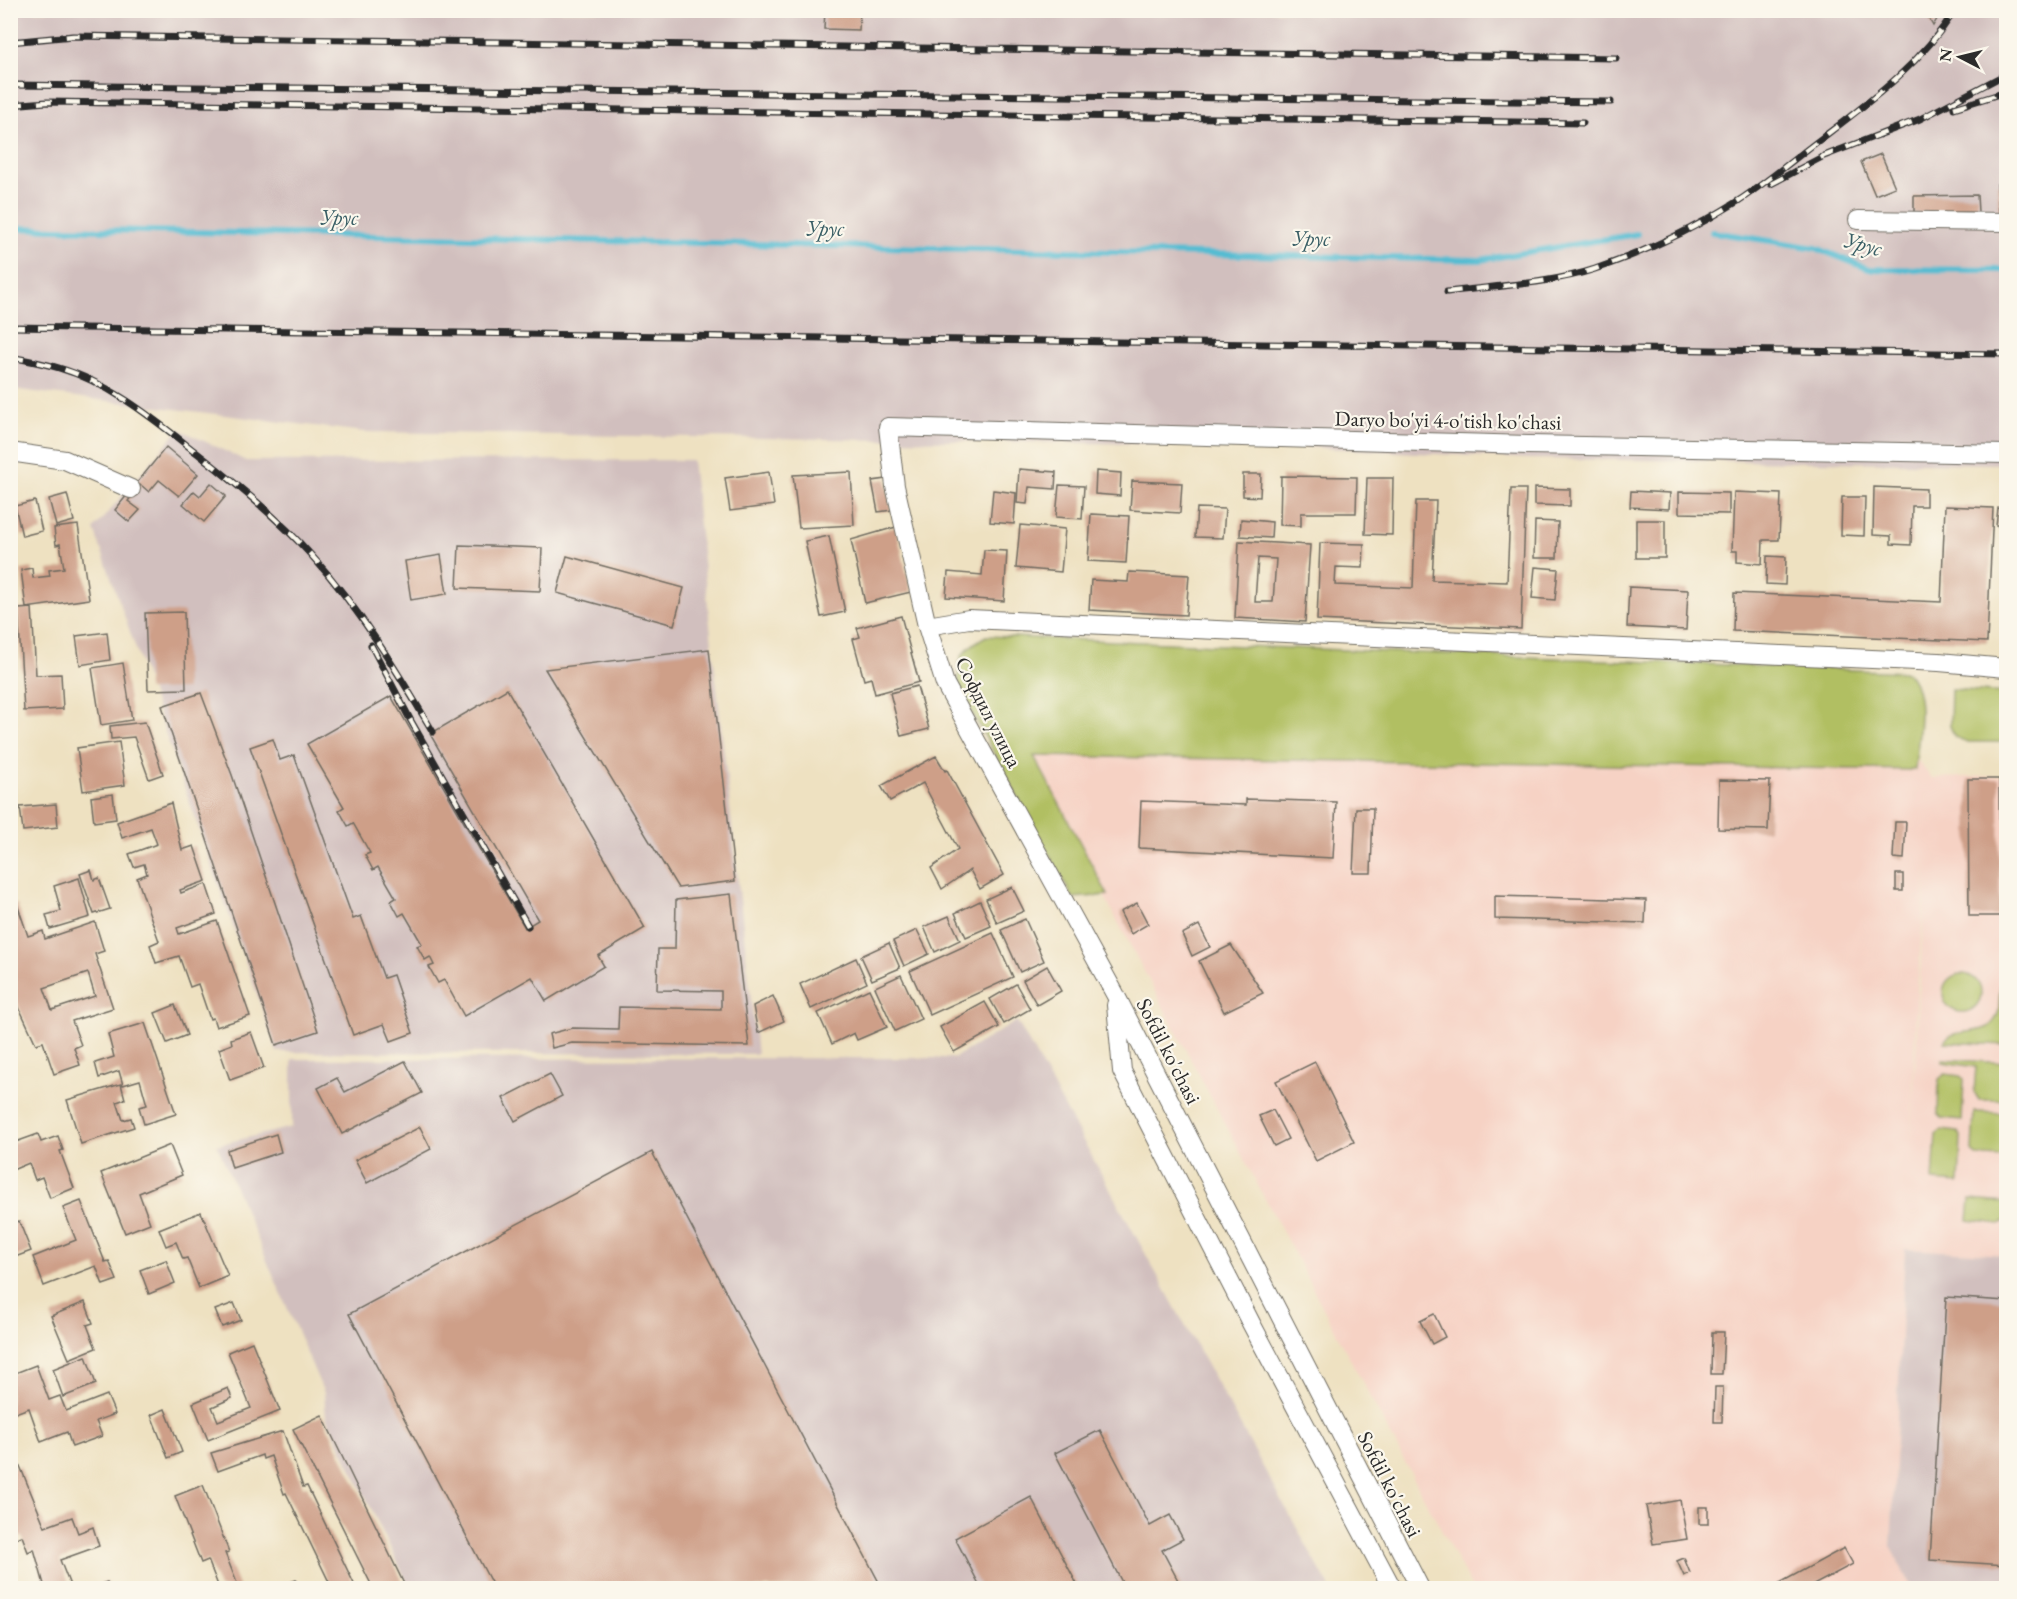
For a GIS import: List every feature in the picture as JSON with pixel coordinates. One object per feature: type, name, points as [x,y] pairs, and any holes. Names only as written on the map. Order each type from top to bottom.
[{"type":"street","points":[[1858,220],[2007,222]]},
{"type":"street","name":"Daryo bo'yi 4-o'tish ko'chasi","points":[[888,427],[2007,454]]},
{"type":"street","name":"Софдил улица","points":[[888,427],[895,486],[927,626],[945,684],[1115,994]]},
{"type":"street","points":[[10,452],[65,460],[131,489]]},
{"type":"street","points":[[927,626],[969,619],[1927,661],[2007,668]]},
{"type":"street","name":"Sofdil ko'chasi","points":[[1115,994],[1276,1312],[1420,1588]]},
{"type":"street","name":"Sofdil ko'chasi","points":[[1115,994],[1122,1071],[1252,1325],[1388,1581]]},
{"type":"street","points":[[1252,1325],[1276,1312]]},
{"type":"street","points":[[1388,1581],[1406,1563]]},
{"type":"shaded area","points":[[10,11],[2006,11],[2006,464],[1529,459],[1285,446],[364,432],[11,389]]},
{"type":"shaded area","points":[[179,429],[246,461],[692,460],[757,1054],[277,1052],[94,529]]},
{"type":"shaded area","points":[[1026,749],[1918,761],[1932,778],[2006,776],[2006,1255],[1905,1249],[1891,1548],[1912,1588],[1472,1588]],"holes":[[[1927,857],[1910,1152],[1917,994]]]},
{"type":"shaded area","points":[[1017,1021],[1330,1588],[410,1588],[326,1417],[324,1393],[217,1145],[292,1127],[292,1059],[954,1058]]},
{"type":"shaded area","points":[[1905,1249],[2006,1255],[2006,1588],[1912,1588],[1891,1548]]},
{"type":"green space","points":[[986,636],[1907,672],[1914,681],[1920,705],[1915,770],[1034,756],[1108,895],[1073,898],[958,687],[962,656],[970,646]]},
{"type":"green space","points":[[1951,689],[2006,693],[2006,742],[1967,742],[1955,737],[1950,726]]},
{"type":"green space","points":[[1962,974],[1975,980],[1981,993],[1975,1006],[1962,1012],[1949,1006],[1943,993],[1949,980]]},
{"type":"green space","points":[[2003,979],[2006,979],[2006,1045],[1944,1042],[1952,1035],[1977,1031],[1988,1027],[1993,1022],[1999,1010]]},
{"type":"green space","points":[[1943,1059],[2006,1063],[2006,1100],[1979,1100],[1974,1092],[1976,1067],[1942,1062]]},
{"type":"green space","points":[[1945,1074],[1960,1076],[1964,1079],[1962,1120],[1942,1118],[1938,1114],[1939,1079]]},
{"type":"green space","points":[[1974,1112],[2006,1113],[2006,1157],[1976,1156],[1972,1151]]},
{"type":"green space","points":[[1941,1130],[1958,1132],[1961,1136],[1959,1183],[1933,1181],[1936,1134]]},
{"type":"green space","points":[[1970,1200],[2006,1203],[2006,1220],[2000,1224],[1968,1220]]},
{"type":"building","points":[[825,10],[860,10],[859,30],[824,29]]},
{"type":"building","points":[[1924,10],[1942,10],[1933,26]]},
{"type":"building","points":[[1881,154],[1895,187],[1875,195],[1861,162]]},
{"type":"building","points":[[1997,184],[2006,184],[2006,211],[1999,211]]},
{"type":"building","points":[[1977,195],[1978,212],[1914,213],[1914,196]]},
{"type":"building","points":[[166,447],[198,474],[179,496],[159,480],[149,492],[141,485],[128,501],[140,510],[129,522],[115,510]]},
{"type":"building","points":[[1019,469],[1056,472],[1055,489],[1029,487],[1027,504],[1017,503]]},
{"type":"building","points":[[1096,471],[1121,473],[1120,496],[1095,494]]},
{"type":"building","points":[[769,472],[774,505],[730,511],[725,478]]},
{"type":"building","points":[[851,472],[854,525],[799,528],[793,475]]},
{"type":"building","points":[[1243,474],[1261,474],[1260,497],[1243,496]]},
{"type":"building","points":[[1281,476],[1357,477],[1356,513],[1301,513],[1301,526],[1280,525]]},
{"type":"building","points":[[1367,478],[1393,478],[1392,535],[1365,534]]},
{"type":"building","points":[[886,479],[892,510],[878,512],[872,481]]},
{"type":"building","points":[[1132,481],[1182,483],[1180,513],[1130,510]]},
{"type":"building","points":[[211,483],[226,496],[204,522],[183,504],[194,491],[200,496]]},
{"type":"building","points":[[1059,485],[1084,486],[1082,519],[1056,517]]},
{"type":"building","points":[[1874,487],[1926,489],[1926,506],[1912,506],[1911,545],[1891,544],[1891,536],[1873,535]]},
{"type":"building","points":[[1534,488],[1570,489],[1570,506],[1534,505]]},
{"type":"building","points":[[1511,489],[1526,489],[1521,629],[1317,620],[1320,543],[1364,544],[1363,568],[1336,567],[1335,585],[1413,588],[1416,501],[1436,501],[1432,580],[1507,582]]},
{"type":"building","points":[[993,490],[1016,493],[1014,524],[990,522]]},
{"type":"building","points":[[1631,491],[1670,493],[1669,509],[1630,507]]},
{"type":"building","points":[[1679,492],[1729,493],[1729,514],[1679,513]]},
{"type":"building","points":[[1734,492],[1781,494],[1779,540],[1763,540],[1762,564],[1737,562],[1737,551],[1732,551]]},
{"type":"building","points":[[67,494],[74,521],[56,526],[49,499]]},
{"type":"building","points":[[1842,497],[1865,497],[1864,536],[1841,535]]},
{"type":"building","points":[[35,501],[42,531],[22,536],[15,506]]},
{"type":"building","points":[[1945,506],[1993,508],[1987,642],[1733,631],[1734,593],[1941,602]]},
{"type":"building","points":[[1197,508],[1225,509],[1223,538],[1195,537]]},
{"type":"building","points":[[1998,508],[2006,509],[2006,527],[1996,526]]},
{"type":"building","points":[[1091,514],[1129,516],[1126,563],[1088,561]]},
{"type":"building","points":[[1241,519],[1272,522],[1271,538],[1240,536]]},
{"type":"building","points":[[1636,520],[1665,520],[1665,558],[1636,558]]},
{"type":"building","points":[[1535,521],[1558,522],[1557,558],[1534,558]]},
{"type":"building","points":[[78,525],[89,599],[26,608],[21,570],[32,568],[33,578],[50,576],[49,570],[64,568],[60,544],[56,545],[54,528]]},
{"type":"building","points":[[1020,525],[1065,529],[1061,572],[1016,568]]},
{"type":"building","points":[[896,527],[911,592],[865,603],[851,540]]},
{"type":"building","points":[[829,536],[845,612],[821,617],[805,541]]},
{"type":"building","points":[[1239,541],[1310,545],[1305,622],[1235,618]],"holes":[[[1258,558],[1276,559],[1273,602],[1255,602]]]},
{"type":"building","points":[[459,545],[542,548],[540,591],[457,588]]},
{"type":"building","points":[[984,550],[1007,551],[1004,601],[946,597],[948,572],[982,575]]},
{"type":"building","points":[[441,555],[447,594],[411,600],[405,561]]},
{"type":"building","points":[[567,556],[684,588],[674,625],[557,593]]},
{"type":"building","points":[[1767,556],[1786,557],[1785,585],[1766,584]]},
{"type":"building","points":[[1535,567],[1558,569],[1555,600],[1532,598]]},
{"type":"building","points":[[1129,572],[1189,575],[1186,615],[1089,610],[1091,580],[1128,582]]},
{"type":"building","points":[[1629,587],[1688,590],[1686,630],[1627,627]]},
{"type":"building","points":[[32,608],[36,675],[61,674],[63,709],[24,711],[18,609]]},
{"type":"building","points":[[184,612],[186,689],[148,690],[145,613]]},
{"type":"building","points":[[901,616],[919,682],[875,694],[871,678],[864,680],[853,639],[860,637],[857,628]]},
{"type":"building","points":[[107,632],[110,660],[80,665],[76,636]]},
{"type":"building","points":[[709,649],[735,881],[678,888],[545,669]]},
{"type":"building","points":[[123,663],[132,720],[101,725],[92,668]]},
{"type":"building","points":[[917,686],[929,729],[901,736],[890,693]]},
{"type":"building","points":[[507,689],[645,928],[598,956],[604,966],[546,1001],[532,977],[464,1016],[444,980],[438,983],[429,967],[434,965],[430,957],[425,960],[417,946],[422,944],[404,913],[399,916],[391,901],[396,898],[378,867],[373,870],[365,855],[370,853],[353,823],[348,826],[339,810],[344,807],[307,744],[391,696],[525,928],[538,920],[430,734]]},
{"type":"building","points":[[201,693],[232,775],[318,1031],[276,1045],[162,706]]},
{"type":"building","points":[[145,722],[163,774],[149,779],[134,737],[111,739],[110,726]]},
{"type":"building","points":[[273,739],[280,760],[294,755],[353,919],[361,916],[384,978],[393,975],[413,1033],[391,1041],[384,1024],[353,1035],[250,747]]},
{"type":"building","points":[[119,742],[125,785],[83,791],[77,748]]},
{"type":"building","points":[[936,756],[945,771],[947,770],[1004,875],[980,889],[970,870],[942,889],[931,868],[958,849],[923,783],[890,801],[881,786]]},
{"type":"building","points":[[1968,779],[1999,779],[2000,900],[2006,895],[2006,911],[2001,916],[1969,916]]},
{"type":"building","points":[[1719,780],[1770,781],[1768,830],[1718,829]]},
{"type":"building","points":[[113,794],[116,819],[94,822],[91,797]]},
{"type":"building","points":[[1246,799],[1336,802],[1333,858],[1139,848],[1141,801],[1246,805]]},
{"type":"building","points":[[171,803],[182,850],[194,846],[206,881],[180,890],[181,893],[206,884],[216,914],[177,928],[179,934],[217,921],[250,1016],[216,1027],[213,1018],[210,1019],[198,984],[190,987],[179,956],[156,963],[150,945],[159,941],[137,878],[147,874],[144,864],[134,867],[129,854],[157,844],[151,828],[122,838],[117,822]]},
{"type":"building","points":[[56,804],[58,827],[23,831],[20,807]]},
{"type":"building","points":[[1356,808],[1373,808],[1371,873],[1353,873]]},
{"type":"building","points":[[1895,822],[1906,822],[1904,859],[1893,858]]},
{"type":"building","points":[[91,870],[94,880],[99,878],[110,909],[94,914],[80,874]]},
{"type":"building","points":[[1896,874],[1903,874],[1903,891],[1896,891]]},
{"type":"building","points":[[79,878],[90,917],[50,929],[46,915],[61,911],[54,886]]},
{"type":"building","points":[[1012,887],[1024,911],[997,923],[986,899]]},
{"type":"building","points":[[731,894],[749,1046],[572,1043],[552,1048],[549,1034],[572,1028],[618,1029],[619,1007],[721,1009],[721,991],[657,990],[658,949],[675,949],[676,900]]},
{"type":"building","points":[[1495,896],[1646,900],[1645,923],[1495,919]]},
{"type":"building","points":[[980,901],[991,926],[966,937],[955,913]]},
{"type":"building","points":[[1137,903],[1148,924],[1131,934],[1120,912]]},
{"type":"building","points":[[17,904],[28,936],[43,931],[45,939],[95,922],[104,951],[95,954],[113,1008],[72,1021],[81,1045],[74,1048],[80,1065],[54,1074],[43,1042],[36,1044],[10,988],[10,906]],"holes":[[[88,973],[95,996],[52,1010],[44,988]]]},
{"type":"building","points":[[949,916],[960,940],[935,952],[924,927]]},
{"type":"building","points":[[1025,919],[1044,961],[1020,972],[1001,930]]},
{"type":"building","points":[[1199,925],[1210,947],[1192,956],[1182,934]]},
{"type":"building","points":[[917,930],[929,954],[904,966],[893,941]]},
{"type":"building","points":[[993,933],[1013,977],[930,1015],[910,971]]},
{"type":"building","points":[[889,943],[900,968],[872,980],[861,956]]},
{"type":"building","points":[[1231,945],[1263,993],[1224,1012],[1199,961]]},
{"type":"building","points":[[856,958],[867,983],[811,1009],[800,984]]},
{"type":"building","points":[[1047,966],[1061,991],[1037,1005],[1023,980]]},
{"type":"building","points":[[901,975],[921,1019],[895,1031],[875,987]]},
{"type":"building","points":[[1016,984],[1030,1009],[1004,1024],[990,999]]},
{"type":"building","points":[[869,989],[887,1027],[857,1040],[854,1033],[832,1044],[818,1013]]},
{"type":"building","points":[[773,996],[784,1021],[758,1033],[753,1006]]},
{"type":"building","points":[[985,1002],[999,1027],[954,1052],[940,1027]]},
{"type":"building","points":[[175,1005],[187,1035],[167,1043],[155,1013]]},
{"type":"building","points":[[145,1023],[176,1114],[144,1124],[139,1107],[147,1105],[140,1080],[123,1085],[119,1071],[99,1078],[95,1063],[114,1057],[108,1034]]},
{"type":"building","points":[[251,1032],[264,1068],[230,1080],[219,1049],[232,1044],[231,1039]]},
{"type":"building","points":[[405,1061],[422,1093],[342,1134],[318,1088],[337,1078],[345,1092]]},
{"type":"building","points":[[1315,1062],[1354,1142],[1316,1161],[1276,1081]]},
{"type":"building","points":[[550,1074],[562,1096],[515,1121],[503,1098]]},
{"type":"building","points":[[121,1084],[125,1099],[117,1102],[123,1120],[131,1118],[134,1127],[81,1144],[67,1100]]},
{"type":"building","points":[[1273,1110],[1288,1139],[1274,1146],[1259,1116]]},
{"type":"building","points":[[420,1127],[431,1149],[367,1183],[355,1160]]},
{"type":"building","points":[[38,1134],[41,1142],[58,1136],[63,1150],[60,1151],[74,1188],[50,1198],[42,1177],[35,1180],[29,1163],[10,1171],[10,1144]]},
{"type":"building","points":[[276,1134],[281,1152],[232,1168],[227,1150]]},
{"type":"building","points":[[170,1145],[182,1175],[139,1193],[150,1223],[125,1233],[101,1173]]},
{"type":"building","points":[[652,1152],[882,1588],[494,1588],[349,1314]]},
{"type":"building","points":[[81,1201],[105,1262],[109,1261],[117,1280],[103,1285],[96,1266],[44,1286],[33,1257],[76,1240],[63,1208]]},
{"type":"building","points":[[201,1212],[228,1276],[199,1288],[187,1258],[183,1259],[176,1242],[166,1246],[159,1229]]},
{"type":"building","points":[[19,1221],[31,1251],[10,1259],[10,1224]]},
{"type":"building","points":[[166,1260],[175,1283],[149,1294],[140,1270]]},
{"type":"building","points":[[1946,1297],[2006,1301],[2006,1565],[1930,1560]]},
{"type":"building","points":[[85,1302],[93,1323],[87,1325],[96,1348],[69,1359],[51,1316]]},
{"type":"building","points":[[234,1303],[241,1320],[222,1327],[215,1310]]},
{"type":"building","points":[[1434,1314],[1445,1337],[1432,1344],[1420,1321]]},
{"type":"building","points":[[1712,1332],[1724,1332],[1722,1374],[1711,1374]]},
{"type":"building","points":[[252,1342],[280,1411],[208,1440],[193,1403],[228,1388],[232,1398],[212,1407],[218,1421],[251,1408],[228,1352]]},
{"type":"building","points":[[86,1356],[96,1384],[63,1397],[53,1369]]},
{"type":"building","points":[[36,1365],[49,1400],[60,1396],[66,1411],[107,1395],[115,1414],[96,1421],[102,1436],[72,1447],[67,1432],[41,1442],[29,1408],[10,1415],[10,1375]]},
{"type":"building","points":[[1715,1387],[1723,1387],[1722,1422],[1714,1422]]},
{"type":"building","points":[[165,1409],[182,1452],[168,1458],[151,1415]]},
{"type":"building","points":[[322,1415],[406,1588],[373,1588],[293,1429]]},
{"type":"building","points":[[1100,1430],[1150,1526],[1170,1515],[1183,1539],[1162,1550],[1182,1588],[1125,1588],[1055,1453]]},
{"type":"building","points":[[283,1431],[303,1487],[307,1486],[356,1588],[332,1588],[286,1493],[284,1494],[271,1456],[263,1459],[262,1455],[218,1471],[211,1453]]},
{"type":"building","points":[[20,1466],[45,1527],[72,1517],[78,1533],[93,1527],[99,1546],[60,1560],[71,1588],[45,1588],[34,1549],[28,1552],[22,1536],[10,1540],[10,1469]]},
{"type":"building","points":[[203,1485],[229,1552],[225,1553],[239,1588],[219,1588],[208,1560],[201,1563],[175,1496]]},
{"type":"building","points":[[1031,1497],[1079,1588],[981,1588],[955,1538]]},
{"type":"building","points":[[1680,1500],[1687,1539],[1653,1544],[1646,1506]]},
{"type":"building","points":[[1699,1507],[1708,1507],[1708,1524],[1699,1524]]},
{"type":"building","points":[[1844,1548],[1853,1564],[1808,1588],[1778,1588],[1776,1585]]},
{"type":"building","points":[[1684,1558],[1690,1573],[1684,1576],[1677,1561]]},
{"type":"building","points":[[296,1580],[299,1588],[274,1588]]},
{"type":"building","points":[[107,1582],[109,1588],[90,1588]]},
{"type":"waterway","name":"Урус","points":[[10,228],[1480,260],[1637,234]]},
{"type":"waterway","name":"Урус","points":[[1712,232],[1816,248],[1869,269],[2006,270]]},
{"type":"railway","points":[[1447,292],[1541,281],[1578,274],[1632,255],[1704,221],[1759,186],[1895,80],[1927,47],[1955,10]]},
{"type":"railway","points":[[10,42],[73,36],[1616,58]]},
{"type":"railway","points":[[1771,184],[1824,156],[1920,119],[2006,74]]},
{"type":"railway","points":[[10,85],[1611,102]]},
{"type":"railway","points":[[1954,108],[2006,92]]},
{"type":"railway","points":[[10,105],[47,102],[1583,123]]},
{"type":"railway","points":[[10,327],[2006,354]]},
{"type":"railway","points":[[10,357],[59,368],[115,393],[165,428],[257,502],[299,542],[330,576],[392,663],[433,732]]},
{"type":"railway","points":[[371,645],[411,721],[528,926]]}]
